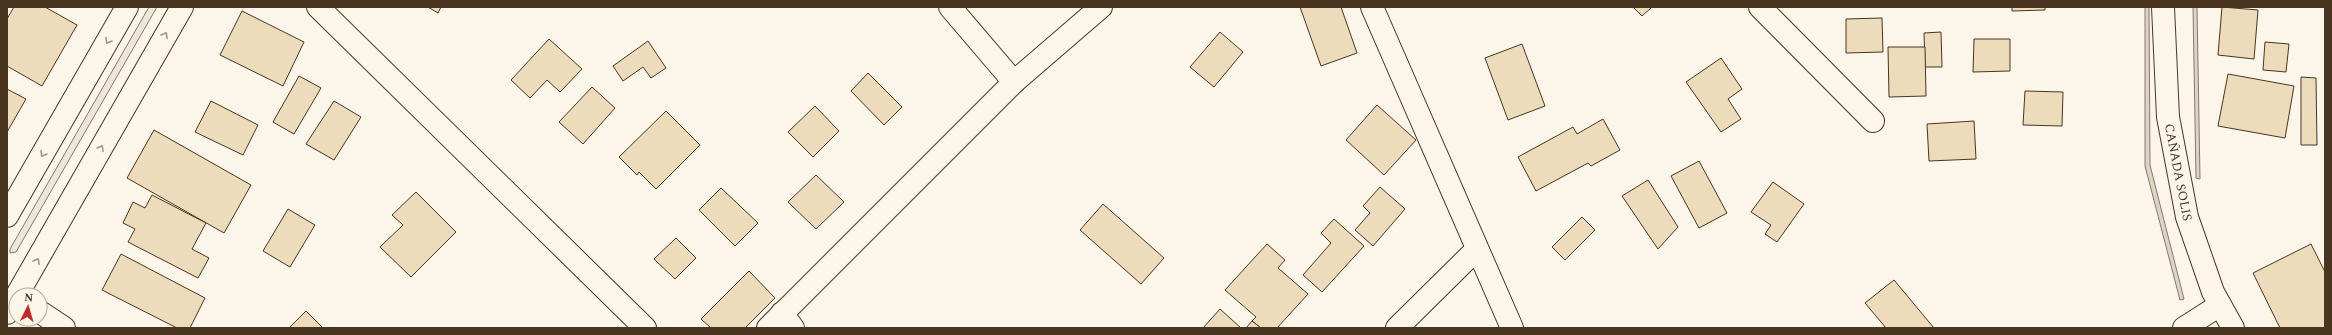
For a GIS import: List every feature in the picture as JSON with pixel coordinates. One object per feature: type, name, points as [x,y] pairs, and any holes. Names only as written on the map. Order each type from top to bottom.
[{"type":"street","points":[[7,216],[127,7]]},
{"type":"street","points":[[21,287],[182,7]]},
{"type":"street","points":[[318,7],[645,328]]},
{"type":"street","points":[[950,7],[1014,82]]},
{"type":"street","points":[[781,323],[1014,82],[1102,7]]},
{"type":"street","points":[[1372,7],[1512,328]]},
{"type":"street","points":[[1760,7],[1873,121]]},
{"type":"street","name":"CAÑADA SOLIS","points":[[2163,7],[2168,117],[2187,217],[2213,292],[2233,328]]},
{"type":"street","points":[[1397,328],[1477,249]]},
{"type":"street","points":[[2184,328],[2220,305]]},
{"type":"street","points":[[48,317],[64,328]]},
{"type":"shaded area","points":[[149,7],[157,7],[16,252],[10,253],[10,249]]},
{"type":"shaded area","points":[[2145,7],[2149,7],[2150,165],[2184,299],[2180,300],[2145,166]]},
{"type":"shaded area","points":[[2193,7],[2197,7],[2200,179],[2196,178]]},
{"type":"building","points":[[14,7],[45,7],[77,25],[42,86],[7,66],[7,19]]},
{"type":"building","points":[[428,7],[441,7],[438,13]]},
{"type":"building","points":[[1300,7],[1341,7],[1357,53],[1321,66]]},
{"type":"building","points":[[1633,7],[1652,7],[1642,16]]},
{"type":"building","points":[[2012,7],[2045,7],[2045,10],[2012,11]]},
{"type":"building","points":[[2222,7],[2258,10],[2254,59],[2218,55]]},
{"type":"building","points":[[242,11],[304,42],[283,86],[220,55]]},
{"type":"building","points":[[1882,18],[1883,52],[1846,53],[1846,19]]},
{"type":"building","points":[[1220,32],[1243,52],[1214,87],[1190,67]]},
{"type":"building","points":[[1941,32],[1942,67],[1925,67],[1924,33]]},
{"type":"building","points":[[549,39],[582,69],[560,92],[547,80],[530,98],[511,80]]},
{"type":"building","points":[[1974,39],[2010,39],[2010,71],[1973,72]]},
{"type":"building","points":[[648,41],[666,68],[651,78],[643,67],[623,81],[613,66]]},
{"type":"building","points":[[2265,42],[2289,44],[2286,72],[2263,70]]},
{"type":"building","points":[[1522,44],[1545,106],[1508,120],[1485,58]]},
{"type":"building","points":[[1888,47],[1925,47],[1926,96],[1889,97]]},
{"type":"building","points":[[1721,58],[1742,89],[1728,99],[1741,119],[1721,132],[1686,82]]},
{"type":"building","points":[[868,73],[902,107],[884,125],[851,91]]},
{"type":"building","points":[[2228,74],[2294,86],[2285,138],[2218,126]]},
{"type":"building","points":[[299,76],[321,88],[294,134],[273,122]]},
{"type":"building","points":[[2301,77],[2316,78],[2317,145],[2301,145]]},
{"type":"building","points":[[592,87],[615,108],[583,144],[559,122]]},
{"type":"building","points":[[7,89],[26,99],[7,132]]},
{"type":"building","points":[[2025,91],[2063,92],[2062,126],[2023,125]]},
{"type":"building","points":[[211,101],[258,125],[243,155],[195,132]]},
{"type":"building","points":[[334,101],[361,117],[334,160],[306,144]]},
{"type":"building","points":[[1377,105],[1416,140],[1384,175],[1346,140]]},
{"type":"building","points":[[815,106],[839,131],[813,157],[788,132]]},
{"type":"building","points":[[666,111],[700,145],[656,189],[639,172],[637,175],[619,157]]},
{"type":"building","points":[[1603,119],[1620,150],[1591,166],[1588,163],[1536,191],[1518,157],[1573,127],[1577,134]]},
{"type":"building","points":[[1974,121],[1976,159],[1929,161],[1927,124]]},
{"type":"building","points":[[154,130],[251,185],[224,233],[127,178]]},
{"type":"building","points":[[1699,161],[1727,213],[1699,228],[1671,176]]},
{"type":"building","points":[[816,175],[844,202],[816,229],[788,202]]},
{"type":"building","points":[[1648,180],[1678,227],[1658,249],[1622,196]]},
{"type":"building","points":[[1773,182],[1804,204],[1777,242],[1765,234],[1771,225],[1751,212]]},
{"type":"building","points":[[1380,187],[1405,209],[1373,246],[1355,230],[1370,213],[1363,206]]},
{"type":"building","points":[[721,188],[758,223],[735,246],[699,210]]},
{"type":"building","points":[[416,192],[456,232],[411,277],[380,247],[403,225],[392,215]]},
{"type":"building","points":[[152,195],[206,223],[192,249],[209,258],[198,278],[128,242],[135,229],[123,223],[133,202],[145,208]]},
{"type":"building","points":[[1103,204],[1164,258],[1141,284],[1080,230]]},
{"type":"building","points":[[288,209],[315,225],[290,267],[263,251]]},
{"type":"building","points":[[1582,217],[1595,230],[1565,260],[1552,247]]},
{"type":"building","points":[[1334,219],[1364,246],[1322,292],[1303,275],[1331,243],[1321,233]]},
{"type":"building","points":[[676,238],[696,258],[675,279],[654,259]]},
{"type":"building","points":[[1267,244],[1285,260],[1278,268],[1308,294],[1277,328],[1261,328],[1252,321],[1256,317],[1225,290]]},
{"type":"building","points":[[2311,244],[2325,272],[2325,328],[2280,328],[2253,273]]},
{"type":"building","points":[[121,254],[205,298],[190,328],[177,328],[102,290]]},
{"type":"building","points":[[749,271],[775,298],[745,328],[711,328],[701,319]]},
{"type":"building","points":[[1894,280],[1934,328],[1886,328],[1865,303]]},
{"type":"building","points":[[1220,309],[1241,328],[1203,328]]},
{"type":"building","points":[[306,311],[323,328],[289,328]]},
{"type":"building","points":[[1252,321],[1261,328],[1246,328]]}]
